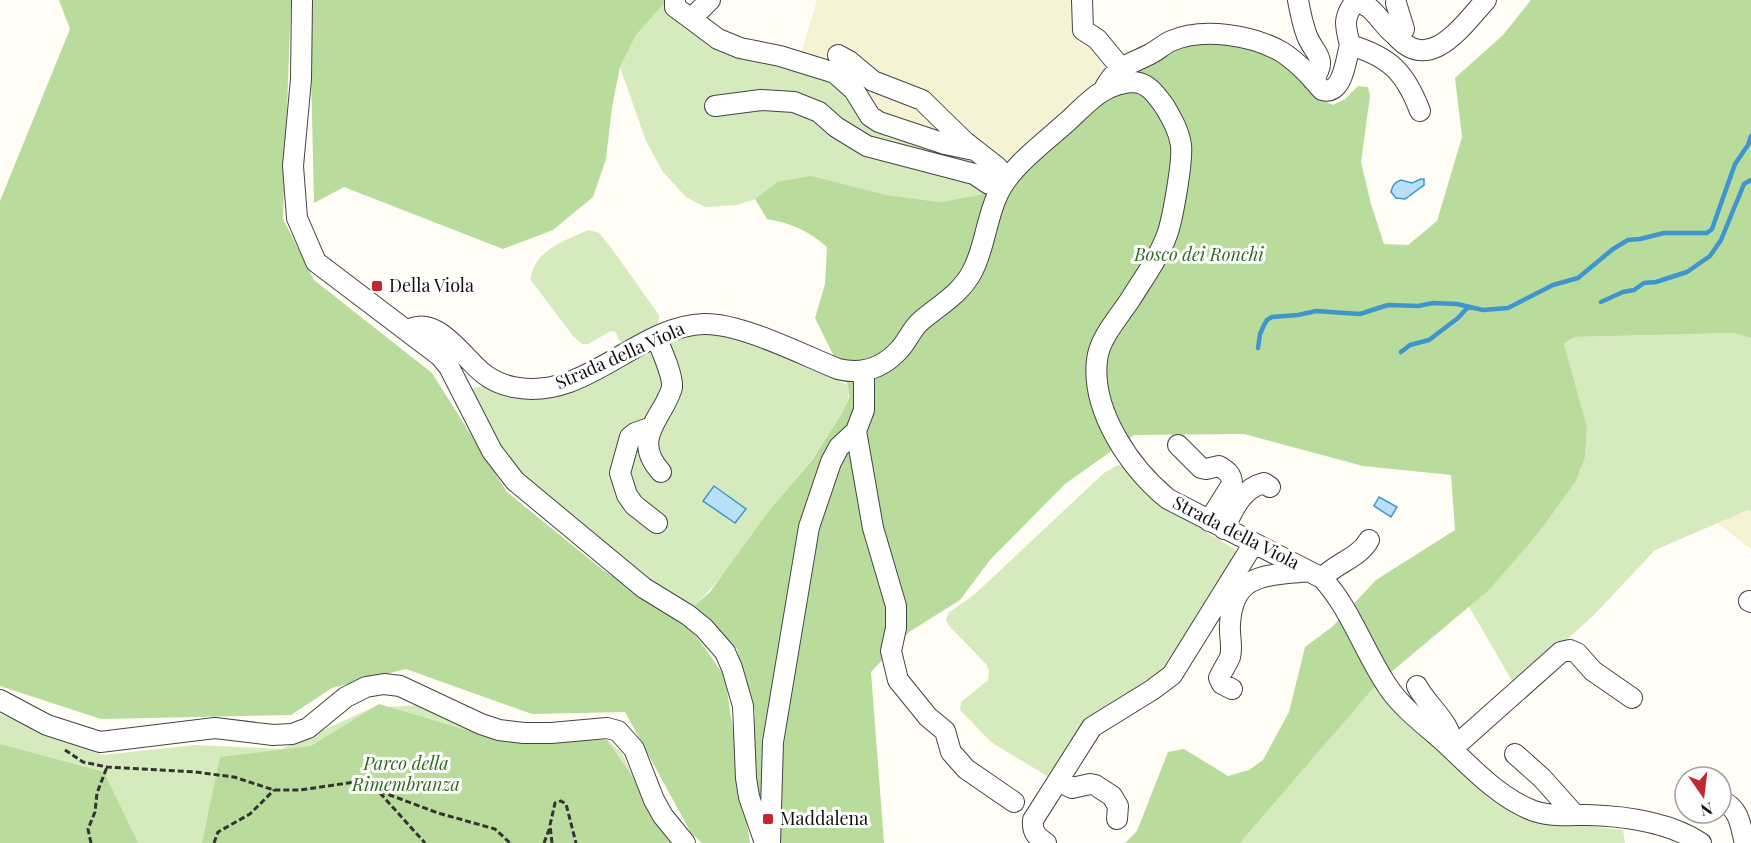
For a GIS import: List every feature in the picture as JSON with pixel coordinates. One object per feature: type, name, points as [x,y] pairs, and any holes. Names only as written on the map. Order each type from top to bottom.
[{"type":"street","points":[[302,0],[301,79],[294,166],[297,218],[316,262],[428,345],[449,367],[492,451],[514,481],[644,588],[688,615],[704,628],[725,652],[743,706],[746,778],[749,796],[765,843]]},
{"type":"street","points":[[675,0],[675,7],[718,39],[740,48],[780,56],[836,73],[854,90],[870,116],[879,122],[966,150],[977,151]]},
{"type":"street","points":[[694,21],[695,15],[710,0]]},
{"type":"street","points":[[1082,0],[1083,30],[1097,39],[1121,68]]},
{"type":"street","points":[[1298,0],[1306,36],[1313,44],[1321,62],[1319,71],[1313,80]]},
{"type":"street","points":[[1420,111],[1407,80],[1397,69],[1383,57],[1359,47],[1344,28],[1354,3],[1360,1],[1367,4],[1403,45],[1414,51],[1436,48],[1444,43],[1486,0]]},
{"type":"street","points":[[1395,35],[1401,34],[1404,29],[1396,3]]},
{"type":"street","name":"Strada della Viola","points":[[407,331],[414,326],[438,331],[483,374],[511,387],[530,389],[567,384],[656,337],[691,325],[722,325],[741,330],[838,369],[864,372],[893,356],[911,332],[953,295],[972,273],[998,193],[1007,179],[1103,91],[1111,76],[1121,68],[1152,53],[1170,41],[1193,34],[1232,35],[1282,52],[1322,90],[1329,92],[1335,89],[1359,47]]},
{"type":"street","points":[[715,106],[761,100],[794,102],[819,112],[836,127],[867,146],[974,174],[989,184],[1007,179],[997,167],[965,142],[922,100],[873,81],[838,55]]},
{"type":"street","name":"Strada della Viola","points":[[1103,91],[1123,83],[1137,82],[1148,86],[1169,114],[1177,129],[1181,146],[1168,232],[1143,279],[1103,343],[1097,358],[1098,388],[1106,416],[1118,441],[1154,488],[1179,506],[1315,574],[1337,597],[1389,689],[1465,763],[1530,810],[1617,817],[1649,823],[1687,835],[1701,843]]},
{"type":"street","points":[[656,337],[672,387],[652,427],[647,446],[650,457],[661,472]]},
{"type":"street","points":[[770,843],[773,742],[809,527],[831,462],[839,447],[856,431],[864,410],[864,372]]},
{"type":"street","points":[[652,427],[630,437],[620,473],[627,495],[634,505],[657,523]]},
{"type":"street","points":[[856,431],[873,528],[896,606],[896,628],[891,651],[898,680],[928,717],[945,731],[951,752],[966,770],[1014,802]]},
{"type":"street","points":[[1178,445],[1201,468],[1206,470],[1219,465],[1228,471],[1232,478],[1232,484],[1217,525]]},
{"type":"street","points":[[1217,525],[1255,486],[1264,483],[1270,488]]},
{"type":"street","points":[[1232,689],[1222,684],[1219,678],[1229,659],[1231,613],[1236,597],[1242,588],[1256,578],[1315,574],[1364,549],[1369,540]]},
{"type":"street","points":[[1046,843],[1035,835],[1032,828],[1033,820],[1092,727],[1172,675],[1254,543]]},
{"type":"street","points":[[1452,749],[1561,652],[1570,650],[1577,654],[1593,671],[1632,698]]},
{"type":"street","points":[[0,700],[47,725],[100,742],[214,728],[273,735],[292,734],[308,728],[346,697],[366,687],[384,684],[400,686],[481,724],[499,730],[551,733],[607,728],[618,731],[634,749],[654,800],[663,816],[685,843]]},
{"type":"street","points":[[1417,686],[1422,696],[1451,732],[1452,749]]},
{"type":"street","points":[[1515,754],[1542,778],[1575,815]]},
{"type":"street","points":[[1058,781],[1072,788],[1095,785],[1112,796],[1118,806],[1117,819]]},
{"type":"street","points":[[1733,808],[1745,843]]},
{"type":"path","points":[[91,843],[88,828],[95,812],[98,793],[107,767],[234,777],[274,790],[300,790],[355,782],[438,813],[495,829],[510,843]]},
{"type":"path","points":[[214,843],[218,832],[250,814],[274,790]]},
{"type":"path","points":[[380,793],[425,843]]},
{"type":"path","points":[[544,843],[555,803],[561,801],[566,804],[576,843]]},
{"type":"path","points":[[550,825],[552,843]]},
{"type":"shaded area","points":[[817,0],[1076,0],[1076,35],[1079,43],[1092,49],[1103,64],[1119,78],[1007,182],[889,123],[801,54]]},
{"type":"shaded area","points":[[1748,510],[1751,512],[1751,549],[1717,523]]},
{"type":"green space","points":[[59,0],[291,0],[283,219],[314,280],[432,373],[507,492],[603,570],[687,625],[702,644],[725,677],[750,843],[702,843],[691,833],[625,712],[532,714],[406,669],[332,688],[291,715],[101,719],[0,686],[0,201],[70,29]]},
{"type":"green space","points":[[312,0],[667,0],[636,35],[620,67],[612,107],[606,159],[593,197],[553,230],[503,249],[344,187],[314,203]]},
{"type":"green space","name":"Bosco dei Ronchi","points":[[1531,0],[1751,0],[1751,338],[1734,333],[1574,337],[1564,344],[1587,427],[1585,457],[1576,481],[1539,532],[1490,589],[1377,684],[1240,843],[1125,843],[1137,831],[1168,752],[1184,749],[1228,776],[1249,770],[1263,760],[1289,712],[1305,647],[1332,627],[1376,580],[1455,530],[1451,475],[1363,466],[1244,434],[1134,435],[1065,484],[990,560],[960,600],[909,632],[871,672],[884,843],[774,843],[758,804],[752,755],[755,712],[737,649],[694,606],[710,592],[768,512],[813,459],[843,412],[849,398],[848,385],[815,318],[825,284],[827,247],[799,228],[767,219],[755,199],[777,182],[811,176],[886,195],[940,202],[984,194],[1007,182],[1119,78],[1177,45],[1199,40],[1255,48],[1286,62],[1325,101],[1333,105],[1345,99],[1358,86],[1368,87],[1370,96],[1361,162],[1371,204],[1384,244],[1408,245],[1437,221],[1462,137],[1455,78],[1503,35]]},
{"type":"green space","points":[[665,2],[684,19],[836,79],[861,109],[979,160],[994,189],[984,194],[940,202],[777,182],[755,199],[737,205],[705,207],[686,197],[663,172],[646,141],[620,67],[636,35]]},
{"type":"green space","points":[[589,230],[599,233],[659,315],[656,326],[652,330],[625,344],[619,340],[616,332],[611,331],[588,344],[582,344],[573,336],[530,279],[534,267],[545,253],[559,243]]},
{"type":"green space","points":[[722,333],[842,382],[848,385],[848,395],[844,411],[819,451],[724,573],[694,606],[680,602],[654,586],[515,471],[501,451],[470,391],[485,386],[510,394],[675,338]]},
{"type":"green space","points":[[1734,333],[1751,338],[1751,512],[1748,510],[1655,550],[1595,614],[1515,686],[1468,605],[1576,481],[1585,457],[1587,427],[1564,345],[1573,337]]},
{"type":"green space","points":[[1118,465],[1127,467],[1171,511],[1233,548],[1237,552],[1237,559],[1173,663],[1052,774],[1047,776],[991,742],[960,710],[961,702],[988,680],[989,672],[987,665],[946,620],[948,613],[974,595],[1104,473]]},
{"type":"green space","points":[[1377,684],[1501,801],[1532,822],[1623,830],[1625,843],[1240,843]]},
{"type":"green space","name":"Parco della Rimembranza","points":[[379,704],[503,741],[607,740],[678,843],[202,843],[220,757],[311,746]]},
{"type":"green space","name":"Parco della Rimembranza","points":[[420,705],[502,743],[566,739],[607,740],[622,753],[649,811],[674,843],[0,843],[0,714],[102,755],[196,745],[281,749],[372,708]]},
{"type":"green space","points":[[0,744],[104,772],[138,843],[0,843]]},
{"type":"water","points":[[1424,179],[1424,185],[1405,199],[1396,198],[1391,192],[1395,183],[1401,180],[1412,183]]},
{"type":"water","points":[[714,486],[746,509],[735,523],[703,501]]},
{"type":"water","points":[[1379,497],[1397,507],[1391,517],[1374,506]]},
{"type":"waterway","points":[[1258,348],[1264,325],[1272,317],[1316,311],[1360,314],[1388,305],[1418,306],[1433,303],[1457,304],[1483,310],[1508,308],[1553,285],[1578,278],[1613,249],[1628,240],[1664,233],[1707,233],[1712,229],[1735,164],[1748,145],[1751,136]]},
{"type":"waterway","points":[[1601,302],[1623,292],[1634,290],[1644,283],[1656,282],[1687,272],[1710,256],[1721,240],[1744,184],[1751,180]]},
{"type":"waterway","points":[[1401,352],[1410,345],[1429,340],[1458,318],[1468,307]]},
{"type":"place","name":"Della Viola","points":[[377,286]]},
{"type":"place","name":"Maddalena","points":[[768,819]]}]
